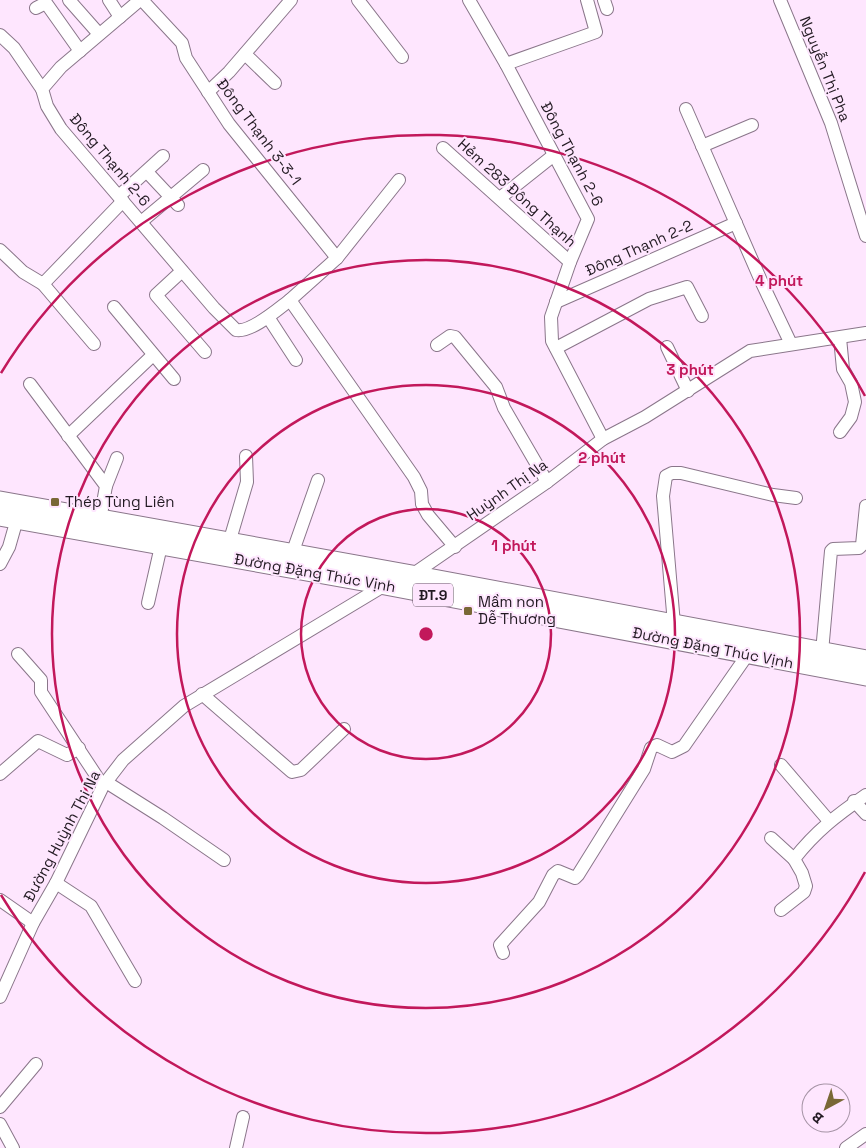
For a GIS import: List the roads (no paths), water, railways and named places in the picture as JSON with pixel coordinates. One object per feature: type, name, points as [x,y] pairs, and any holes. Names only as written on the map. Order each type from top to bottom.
[{"type":"main road","name":"Đường Đặng Thúc Vịnh","points":[[0,501],[412,575],[866,660]]},
{"type":"main road","name":"Đường Đặng Thúc Vịnh","points":[[8,518],[385,585],[866,676]]},
{"type":"street","points":[[69,0],[99,34]]},
{"type":"street","points":[[109,0],[120,17]]},
{"type":"street","points":[[42,89],[80,50],[141,0]]},
{"type":"street","name":"Đông Thạnh 3-3-1","points":[[141,0],[182,43],[186,58],[229,124],[337,258]]},
{"type":"street","points":[[208,92],[291,0]]},
{"type":"street","points":[[358,0],[402,57]]},
{"type":"street","name":"Đông Thạnh 2-6","points":[[469,0],[506,64],[588,219],[570,262],[551,317],[552,342],[603,439]]},
{"type":"street","points":[[506,64],[596,32],[587,0]]},
{"type":"street","name":"Nguyễn Thị Pha","points":[[780,0],[831,123],[866,236]]},
{"type":"street","points":[[36,8],[46,3],[80,50]]},
{"type":"street","name":"Đông Thạnh 2-6","points":[[0,35],[14,48],[42,89],[47,106],[61,129],[229,324],[240,330],[268,317]]},
{"type":"street","points":[[244,54],[275,83]]},
{"type":"street","points":[[686,109],[791,344]]},
{"type":"street","points":[[702,146],[752,125]]},
{"type":"street","name":"Hẻm 283 Đông Thạnh","points":[[443,148],[570,262]]},
{"type":"street","points":[[500,198],[554,155]]},
{"type":"street","points":[[43,284],[121,198],[163,156]]},
{"type":"street","points":[[141,222],[174,201],[203,170]]},
{"type":"street","points":[[147,172],[174,201]]},
{"type":"street","points":[[296,360],[268,317],[337,258],[399,180]]},
{"type":"street","name":"Đông Thạnh 2-2","points":[[556,302],[736,223]]},
{"type":"street","points":[[0,250],[23,272],[43,284],[94,344]]},
{"type":"street","points":[[182,271],[156,295],[205,352]]},
{"type":"street","points":[[556,348],[649,299],[687,287],[702,316]]},
{"type":"street","points":[[290,300],[414,476],[425,509],[455,547]]},
{"type":"street","points":[[114,307],[174,379]]},
{"type":"street","name":"Huỳnh Thị Na","points":[[412,575],[547,482],[603,439],[645,417],[750,351],[866,334]]},
{"type":"street","points":[[438,345],[450,336],[455,337],[480,366],[496,387],[504,408],[547,482]]},
{"type":"street","points":[[840,338],[843,369],[851,383],[855,402],[851,417],[840,432]]},
{"type":"street","points":[[667,347],[688,391]]},
{"type":"street","points":[[68,436],[153,355]]},
{"type":"street","points":[[30,384],[106,486]]},
{"type":"street","points":[[229,543],[247,482],[246,456]]},
{"type":"street","points":[[100,520],[106,486],[118,458]]},
{"type":"street","points":[[674,624],[663,496],[666,476],[672,473],[681,473],[773,495],[796,498]]},
{"type":"street","points":[[292,554],[318,480]]},
{"type":"street","points":[[822,652],[831,551],[859,548],[862,545],[866,506]]},
{"type":"street","points":[[0,564],[9,547],[8,518]]},
{"type":"street","points":[[148,604],[161,546]]},
{"type":"street","name":"Đường Huỳnh Thị Na","points":[[0,997],[33,923],[56,883],[104,784],[123,760],[184,706],[385,585]]},
{"type":"street","points":[[18,654],[41,680],[41,692],[104,784],[163,818],[224,860]]},
{"type":"street","points":[[503,953],[500,945],[539,902],[553,875],[558,871],[575,878],[578,875],[644,769],[651,748],[657,745],[672,752],[684,746],[748,654]]},
{"type":"street","points":[[202,694],[292,772],[301,770],[344,729]]},
{"type":"street","points":[[0,774],[38,741],[67,755],[79,748]]},
{"type":"street","points":[[781,765],[829,821]]},
{"type":"street","points":[[794,860],[829,821],[854,801],[866,795]]},
{"type":"street","points":[[854,801],[866,814]]},
{"type":"street","points":[[771,838],[794,860],[802,873],[806,886],[804,892],[781,910]]},
{"type":"street","points":[[56,883],[91,906],[135,981]]},
{"type":"street","points":[[0,900],[33,923]]},
{"type":"street","points":[[0,1107],[36,1064]]},
{"type":"street","points":[[236,1148],[243,1117]]},
{"type":"street","points":[[0,1124],[13,1148]]},
{"type":"street","points":[[846,1148],[866,1134]]},
{"type":"place","name":"Thép Tùng Liên","points":[[55,502]]},
{"type":"place","name":"Mầm non Dễ Thương","points":[[468,611]]}]
